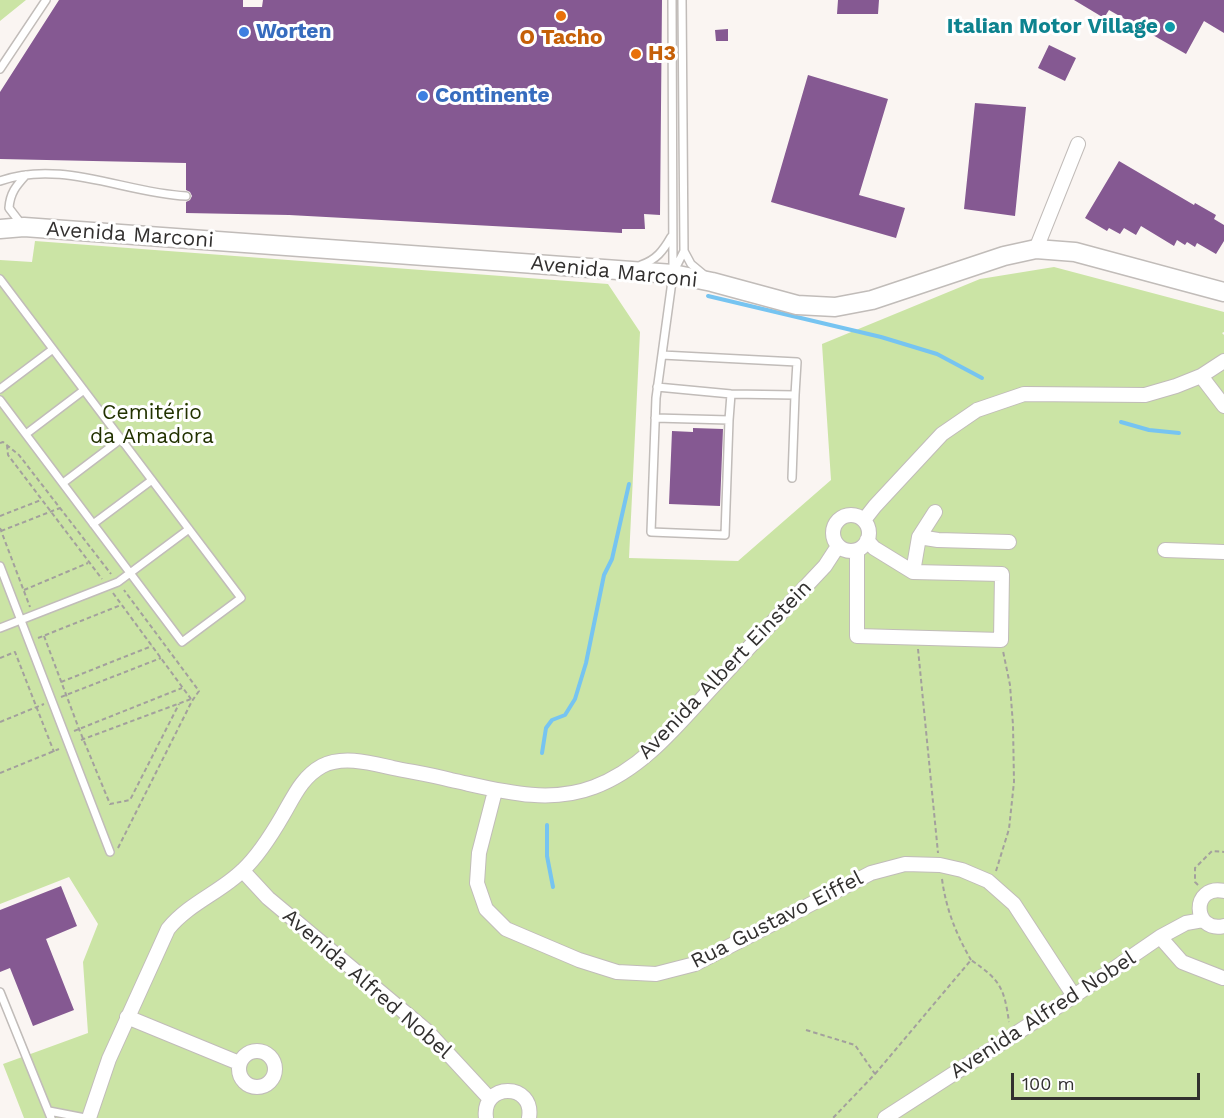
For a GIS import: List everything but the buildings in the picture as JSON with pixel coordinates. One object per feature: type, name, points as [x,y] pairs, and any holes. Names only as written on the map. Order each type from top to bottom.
[{"type":"street","points":[[1036,249],[1078,144]]},
{"type":"street","name":"Avenida Marconi","points":[[0,218],[24,227]]},
{"type":"street","name":"Avenida Marconi","points":[[0,229],[24,227],[673,274],[797,305],[835,307],[872,300],[1004,256],[1036,249],[1075,252],[1224,292]]},
{"type":"street","points":[[864,520],[942,434],[977,410],[1024,394],[1145,395],[1201,376],[1224,361]]},
{"type":"street","points":[[1201,376],[1224,406]]},
{"type":"street","points":[[913,572],[919,537],[935,512]]},
{"type":"street","points":[[862,545],[857,636],[1001,640],[1002,574],[913,572],[873,548],[862,545],[847,551],[838,546],[833,536],[838,520],[854,515],[864,520],[869,530],[862,545]]},
{"type":"street","points":[[919,537],[938,540],[1009,542]]},
{"type":"street","name":"Avenida Albert Einstein","points":[[89,1118],[109,1059],[168,928],[183,913],[243,871],[265,844],[302,783],[322,766],[347,760],[372,763],[495,790],[551,796],[571,794],[603,783],[633,765],[680,722],[825,566],[838,546]]},
{"type":"street","points":[[1165,550],[1224,552]]},
{"type":"street","name":"Rua Gustavo Eiffel","points":[[495,790],[479,853],[477,884],[486,909],[506,929],[579,960],[617,972],[656,974],[695,964],[871,873],[905,864],[940,865],[962,870],[988,881],[1014,904],[1074,996]]},
{"type":"street","name":"Avenida Alfred Nobel","points":[[243,871],[268,898],[427,1031],[490,1099]]},
{"type":"street","points":[[1224,891],[1217,890],[1206,894],[1199,909],[1203,920],[1215,927],[1224,926]]},
{"type":"street","name":"Avenida Alfred Nobel","points":[[885,1118],[1074,996],[1160,937],[1186,923],[1203,920]]},
{"type":"street","points":[[1160,937],[1182,962],[1223,978]]},
{"type":"street","points":[[127,1017],[239,1063]]},
{"type":"street","points":[[486,1118],[490,1099],[502,1091],[516,1092],[527,1100],[530,1107],[529,1118]]},
{"type":"lane","points":[[0,69],[46,0]]},
{"type":"lane","points":[[672,0],[673,274],[657,387],[651,532],[725,534],[731,394]]},
{"type":"lane","points":[[673,274],[684,251],[682,0]]},
{"type":"lane","points":[[24,227],[9,208],[10,196],[26,175]]},
{"type":"lane","points":[[0,181],[13,176],[60,175],[169,195],[186,196]]},
{"type":"lane","points":[[627,270],[654,259],[663,251],[672,234]]},
{"type":"lane","points":[[684,251],[691,264],[712,282]]},
{"type":"lane","points":[[0,279],[241,598],[182,642],[0,400]]},
{"type":"lane","points":[[0,389],[53,349]]},
{"type":"lane","points":[[662,356],[797,362],[792,478]]},
{"type":"lane","points":[[657,387],[731,394],[795,395]]},
{"type":"lane","points":[[26,434],[84,390]]},
{"type":"lane","points":[[655,418],[729,420]]},
{"type":"lane","points":[[63,483],[121,439]]},
{"type":"lane","points":[[93,524],[152,480]]},
{"type":"lane","points":[[0,628],[118,582],[189,529]]},
{"type":"lane","points":[[0,566],[110,852]]},
{"type":"lane","points":[[0,992],[50,1115],[85,1118]]},
{"type":"path","points":[[0,443],[3,442],[19,454],[199,691],[192,700],[120,847],[110,852]]},
{"type":"path","points":[[7,446],[8,455],[192,700]]},
{"type":"path","points":[[0,516],[41,500]]},
{"type":"path","points":[[33,615],[0,530],[60,508]]},
{"type":"path","points":[[24,590],[89,563]]},
{"type":"path","points":[[30,641],[121,605]]},
{"type":"path","points":[[44,636],[110,804],[130,800],[180,704]]},
{"type":"path","points":[[917,637],[944,900],[957,936],[971,960],[992,975],[1005,995],[1012,1036]]},
{"type":"path","points":[[992,885],[1009,829],[1014,782],[1010,685],[1001,640]]},
{"type":"path","points":[[61,682],[152,646]]},
{"type":"path","points":[[0,658],[15,652],[54,752]]},
{"type":"path","points":[[0,722],[162,658]]},
{"type":"path","points":[[66,735],[183,687]]},
{"type":"path","points":[[0,773],[192,700]]},
{"type":"path","points":[[1206,894],[1195,882],[1195,868],[1212,851],[1224,852]]},
{"type":"path","points":[[833,1118],[875,1074],[971,960]]},
{"type":"path","points":[[806,1030],[855,1044],[875,1074]]},
{"type":"green space","points":[[0,0],[26,0],[0,21]]},
{"type":"green space","name":"Cemitério da Amadora","points":[[35,241],[608,284],[640,332],[629,558],[738,561],[831,480],[822,344],[980,279],[1054,267],[1224,312],[1224,332],[1222,333],[1224,335],[1224,1118],[24,1118],[3,1064],[88,1033],[83,962],[98,924],[69,877],[0,904],[0,260],[32,262]]},
{"type":"waterway","points":[[708,296],[881,337],[937,354],[982,378]]},
{"type":"waterway","points":[[1121,422],[1149,430],[1179,433]]},
{"type":"waterway","points":[[542,753],[546,728],[552,720],[565,715],[575,699],[586,663],[604,575],[612,559],[629,484]]},
{"type":"waterway","points":[[547,825],[547,856],[553,887]]},
{"type":"place","name":"O Tacho","points":[[561,16]]},
{"type":"place","name":"Italian Motor Village","points":[[1170,27]]},
{"type":"place","name":"Worten","points":[[244,32]]},
{"type":"place","name":"H3","points":[[636,54]]},
{"type":"place","name":"Continente","points":[[423,96]]}]
